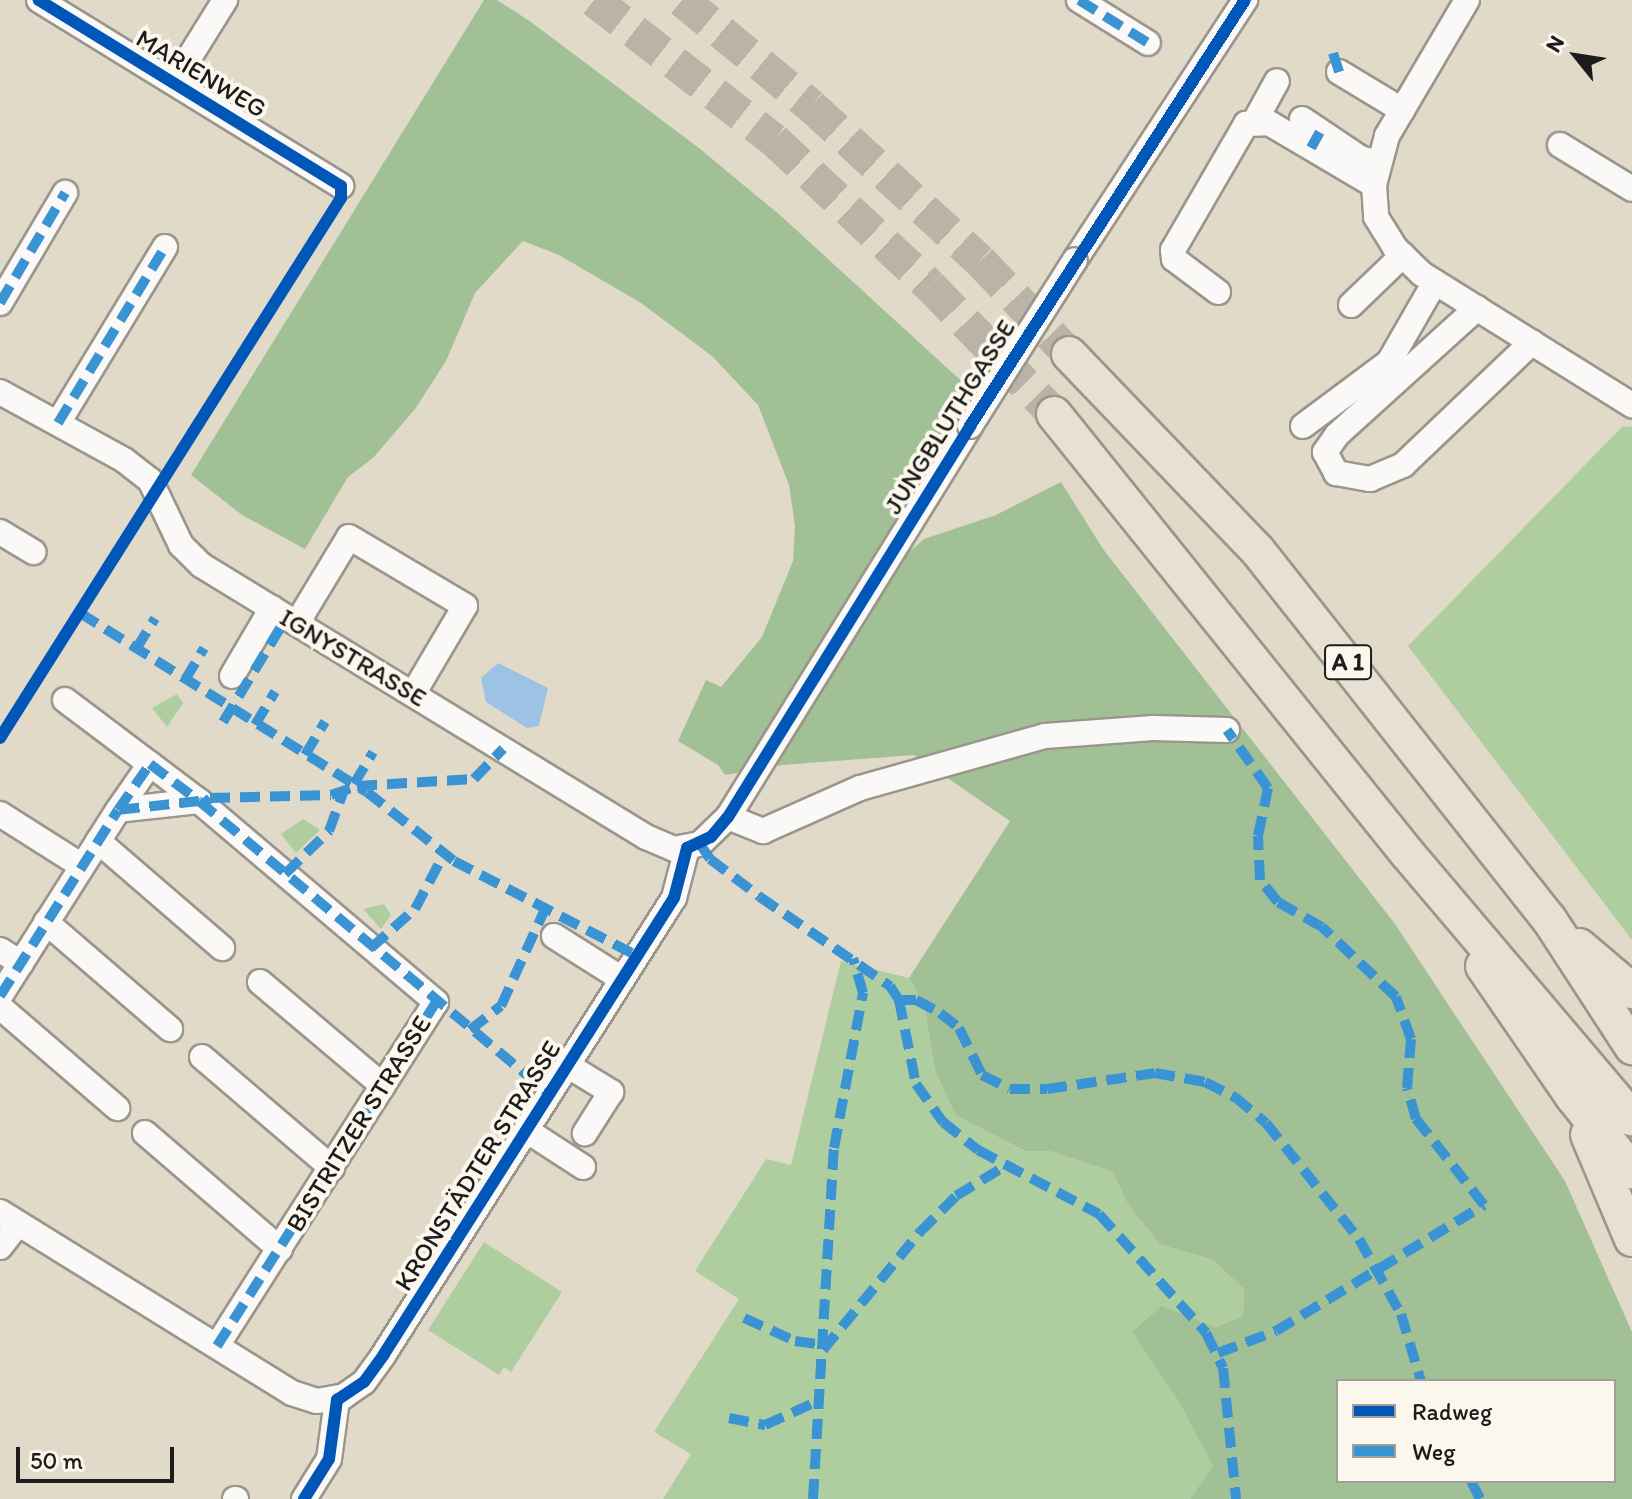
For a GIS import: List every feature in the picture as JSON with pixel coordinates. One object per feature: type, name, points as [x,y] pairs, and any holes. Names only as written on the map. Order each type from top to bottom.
[{"type":"highway","name":"A 1","points":[[1069,354],[1258,551],[1549,919],[1632,1047]]},
{"type":"highway","points":[[1054,414],[1407,853],[1632,1118]]},
{"type":"highway","points":[[1407,853],[1573,1097],[1632,1171]]},
{"type":"highway","points":[[1549,919],[1632,991]]},
{"type":"highway","points":[[1573,1097],[1632,1239]]},
{"type":"street","name":"MARIENWEG","points":[[39,0],[341,186]]},
{"type":"street","name":"MARIENWEG","points":[[174,82],[225,0]]},
{"type":"street","points":[[1079,0],[1148,43]]},
{"type":"street","name":"JUNGBLUTHGASSE","points":[[687,848],[711,837],[728,817],[1075,260],[1245,0]]},
{"type":"street","points":[[1467,0],[1402,110],[1376,174],[1376,217],[1403,255],[1435,282],[1632,405]]},
{"type":"street","points":[[1339,72],[1402,110]]},
{"type":"street","points":[[1218,292],[1174,259],[1173,250],[1246,124],[1256,119],[1277,81]]},
{"type":"street","points":[[1256,119],[1376,174]]},
{"type":"street","points":[[1302,119],[1360,158],[1376,174]]},
{"type":"street","points":[[1560,145],[1632,189]]},
{"type":"street","points":[[0,303],[65,193]]},
{"type":"street","points":[[58,423],[165,247]]},
{"type":"street","points":[[1351,305],[1403,255]]},
{"type":"street","points":[[1303,426],[1389,362],[1435,282]]},
{"type":"street","points":[[1477,308],[1337,435],[1325,452],[1336,473],[1370,479],[1403,465],[1532,342]]},
{"type":"street","name":"IGNYSTRASSE","points":[[0,392],[58,423],[150,480],[188,554],[646,837],[674,849],[687,848]]},
{"type":"street","points":[[0,532],[33,552]]},
{"type":"street","points":[[297,623],[349,537],[465,606],[413,694]]},
{"type":"street","points":[[232,676],[272,608]]},
{"type":"street","name":"BISTRITZER STRASSE","points":[[65,700],[199,801],[436,1002],[217,1346]]},
{"type":"street","points":[[728,817],[763,831],[860,788],[1045,736],[1227,730]]},
{"type":"street","points":[[0,996],[10,956],[46,922],[150,764]]},
{"type":"street","points":[[118,810],[199,801]]},
{"type":"street","points":[[0,814],[82,866]]},
{"type":"street","points":[[98,841],[222,948]]},
{"type":"street","name":"KRONSTÄDTER STRASSE","points":[[337,1400],[372,1373],[674,898],[687,848]]},
{"type":"street","points":[[46,922],[170,1029]]},
{"type":"street","points":[[554,936],[622,979]]},
{"type":"street","points":[[260,982],[383,1086]]},
{"type":"street","points":[[0,1007],[117,1108]]},
{"type":"street","points":[[202,1057],[332,1168]]},
{"type":"street","points":[[567,1065],[611,1092],[585,1133]]},
{"type":"street","points":[[526,1130],[583,1167]]},
{"type":"street","points":[[145,1133],[280,1249]]},
{"type":"street","points":[[0,1247],[9,1218],[292,1393],[337,1400],[329,1459],[304,1499]]},
{"type":"green space","points":[[484,0],[497,0],[699,148],[781,216],[969,388],[957,422],[882,549],[897,562],[924,539],[996,515],[1061,482],[1103,549],[1395,924],[1565,1181],[1632,1332],[1632,1499],[1190,1499],[1213,1466],[1178,1400],[1132,1332],[1162,1306],[1216,1327],[1243,1316],[1244,1289],[1213,1260],[1159,1244],[1126,1201],[1113,1172],[1050,1151],[1025,1151],[955,1115],[935,1070],[924,1004],[909,978],[1010,821],[914,755],[782,765],[725,775],[718,765],[678,741],[706,680],[721,687],[762,637],[793,561],[795,526],[789,485],[758,405],[712,356],[641,303],[559,255],[523,241],[475,293],[446,361],[415,409],[373,458],[348,477],[305,549],[242,515],[191,475]]},
{"type":"green space","points":[[1623,426],[1632,427],[1632,940],[1408,646]]},
{"type":"green space","points":[[177,694],[183,703],[167,727],[152,708]]},
{"type":"green space","points":[[303,819],[320,830],[296,853],[281,834]]},
{"type":"green space","points":[[384,904],[391,915],[381,929],[363,909]]},
{"type":"green space","points":[[841,961],[909,978],[924,1004],[935,1070],[955,1115],[1024,1151],[1050,1151],[1113,1172],[1126,1201],[1159,1244],[1213,1260],[1244,1289],[1243,1316],[1216,1327],[1162,1306],[1178,1400],[1214,1466],[1190,1499],[663,1499],[691,1454],[654,1432],[739,1299],[695,1271],[766,1159],[791,1165]]},
{"type":"green space","points":[[484,1242],[562,1292],[511,1372],[504,1367],[499,1375],[428,1330]]},
{"type":"water","points":[[498,663],[548,688],[539,726],[527,728],[486,702],[481,678]]},
{"type":"tunnel","points":[[594,0],[774,140],[930,286],[1054,414]]},
{"type":"tunnel","points":[[682,0],[811,106],[980,261],[1069,354]]},
{"type":"marked path","points":[[1079,0],[1148,43]]},
{"type":"marked path","points":[[1333,53],[1339,72]]},
{"type":"marked path","points":[[1311,148],[1320,132]]},
{"type":"marked path","points":[[0,303],[65,193]]},
{"type":"marked path","points":[[58,423],[165,247]]},
{"type":"marked path","points":[[80,613],[367,792],[454,861],[637,956]]},
{"type":"marked path","points":[[223,722],[287,617]]},
{"type":"marked path","points":[[136,649],[155,618]]},
{"type":"marked path","points":[[185,680],[204,648]]},
{"type":"marked path","points":[[255,725],[275,692]]},
{"type":"marked path","points":[[305,755],[325,722]]},
{"type":"marked path","points":[[1218,1353],[1276,1331],[1484,1205],[1416,1119],[1407,1088],[1411,1039],[1396,997],[1322,927],[1278,902],[1260,880],[1258,836],[1268,788],[1227,730]]},
{"type":"marked path","points":[[203,805],[210,798],[331,795],[357,786],[474,779],[503,749]]},
{"type":"marked path","points":[[354,784],[373,752]]},
{"type":"marked path","points":[[0,996],[118,810],[150,764],[199,801],[118,810]]},
{"type":"marked path","points":[[285,874],[329,831],[344,790]]},
{"type":"marked path","points":[[199,801],[549,1094]]},
{"type":"marked path","points":[[700,844],[710,859],[760,897],[890,986],[899,1000],[916,1084],[943,1122],[978,1150],[1099,1214],[1206,1333],[1223,1368],[1236,1499]]},
{"type":"marked path","points":[[371,948],[415,909],[444,854]]},
{"type":"marked path","points":[[470,1030],[501,1006],[546,907]]},
{"type":"marked path","points":[[813,1499],[834,1148],[863,993],[853,958]]},
{"type":"marked path","points":[[899,1000],[916,1000],[959,1028],[982,1075],[1010,1089],[1047,1089],[1155,1073],[1205,1082],[1235,1097],[1266,1123],[1359,1239],[1401,1314],[1420,1379]]},
{"type":"marked path","points":[[217,1346],[436,1002]]},
{"type":"marked path","points":[[823,1350],[920,1232],[956,1196],[1007,1165]]},
{"type":"marked path","points":[[744,1318],[795,1341],[823,1345]]},
{"type":"marked path","points":[[729,1418],[765,1425],[820,1400]]},
{"type":"marked path","points":[[1472,1483],[1480,1499]]},
{"type":"cycle path","points":[[0,738],[341,198],[341,186],[39,0]]},
{"type":"cycle path","points":[[304,1499],[329,1459],[337,1400],[364,1382],[384,1354],[674,898],[687,848],[711,837],[728,817],[970,426],[1245,0]]}]
